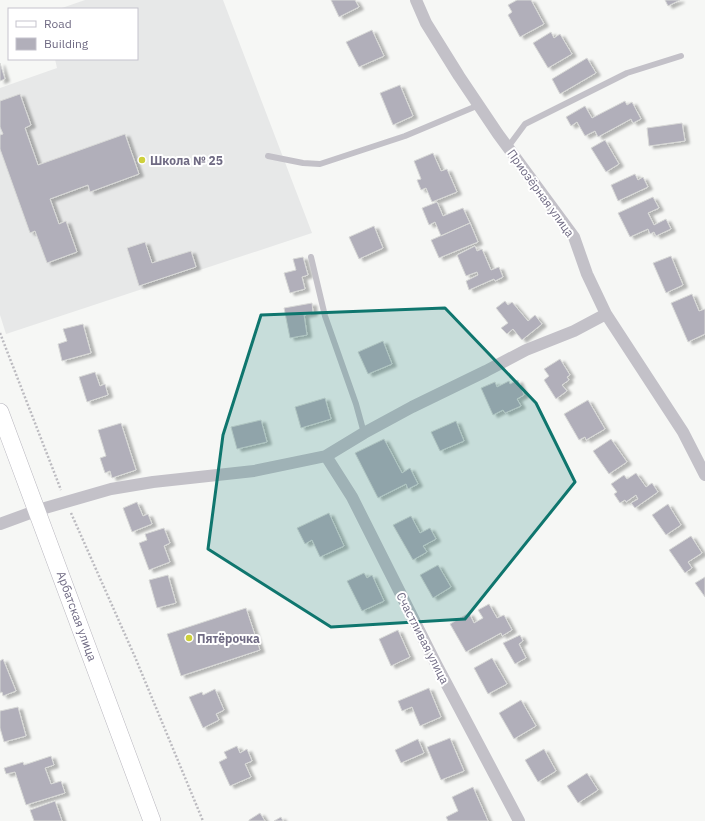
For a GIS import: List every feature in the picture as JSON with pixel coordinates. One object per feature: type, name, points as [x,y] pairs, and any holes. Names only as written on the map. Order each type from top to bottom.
[{"type":"main road","name":"Арбатская улица","points":[[0,412],[38,510],[152,821]]},
{"type":"street","name":"Приозёрная улица","points":[[416,0],[426,23],[479,105],[574,237],[587,274],[606,314],[683,432],[705,475]]},
{"type":"street","points":[[0,524],[66,501],[111,489],[153,482],[254,471],[326,456],[364,433],[526,350],[574,331],[606,314]]},
{"type":"street","name":"Счастливая улица","points":[[326,456],[352,497],[436,664],[519,821]]},
{"type":"lane","points":[[508,147],[525,124],[627,73],[681,56]]},
{"type":"lane","points":[[268,156],[303,163],[320,164],[405,136],[479,105]]},
{"type":"lane","points":[[312,257],[325,316],[356,404],[364,433]]},
{"type":"path","points":[[0,333],[66,501],[135,657],[204,821]]},
{"type":"highlighted area","points":[[445,308],[536,403],[575,482],[465,619],[331,627],[208,549],[223,435],[261,315]]},
{"type":"shaded area","name":"Школа № 25","points":[[85,0],[223,0],[312,233],[6,334],[0,315],[0,88],[57,68],[55,60],[138,60],[138,8],[62,8]]},
{"type":"building","points":[[331,0],[355,0],[359,7],[339,17]]},
{"type":"building","points":[[517,0],[531,0],[544,24],[520,37],[508,15],[512,12],[508,5]]},
{"type":"building","points":[[665,0],[680,0],[668,6]]},
{"type":"building","points":[[372,30],[384,56],[359,67],[346,42]]},
{"type":"building","points":[[551,32],[554,38],[560,34],[572,54],[548,68],[533,43]]},
{"type":"building","points":[[587,58],[596,73],[560,94],[552,79]]},
{"type":"building","points":[[0,63],[5,79],[0,81]]},
{"type":"building","points":[[400,85],[413,116],[393,125],[380,93]]},
{"type":"building","points":[[20,94],[31,125],[25,128],[38,165],[125,134],[139,174],[90,192],[88,185],[50,199],[59,224],[66,221],[77,252],[47,263],[35,231],[30,233],[0,149],[0,135],[3,134],[0,127],[0,101]]},
{"type":"building","points":[[625,101],[627,105],[632,102],[641,119],[633,123],[631,119],[598,137],[595,131],[585,136],[577,122],[571,126],[566,117],[585,106],[592,118]]},
{"type":"building","points":[[682,123],[685,141],[649,146],[647,128]]},
{"type":"building","points":[[605,140],[619,164],[606,172],[591,148]]},
{"type":"building","points":[[433,153],[441,171],[447,169],[457,192],[432,202],[426,188],[421,190],[417,180],[421,179],[414,161]]},
{"type":"building","points":[[635,174],[638,180],[643,177],[648,187],[618,201],[611,185]]},
{"type":"building","points":[[653,197],[659,208],[648,213],[654,225],[666,219],[671,229],[656,236],[654,232],[650,234],[648,229],[630,237],[618,213]]},
{"type":"building","points":[[437,202],[443,216],[463,208],[470,223],[441,236],[435,222],[429,225],[422,208]]},
{"type":"building","points":[[470,223],[478,242],[439,258],[431,240]]},
{"type":"building","points":[[374,226],[383,248],[359,259],[349,237]]},
{"type":"building","points":[[145,242],[152,263],[191,251],[196,267],[139,286],[127,248]]},
{"type":"building","points":[[475,246],[477,251],[482,249],[491,270],[499,267],[503,277],[495,281],[494,279],[469,290],[466,281],[478,275],[477,272],[466,276],[457,255]]},
{"type":"building","points":[[671,256],[683,285],[666,293],[653,263]]},
{"type":"building","points":[[303,257],[308,275],[302,277],[305,289],[290,293],[284,273],[296,270],[293,259]]},
{"type":"building","points":[[692,294],[699,311],[705,309],[705,334],[688,342],[671,303]]},
{"type":"building","points":[[505,301],[508,305],[512,302],[528,321],[535,315],[542,324],[522,340],[513,329],[507,334],[501,328],[508,323],[496,308]]},
{"type":"building","points":[[312,303],[313,313],[304,315],[307,335],[290,338],[284,308]]},
{"type":"building","points":[[83,324],[91,353],[62,361],[58,344],[67,341],[63,329]]},
{"type":"building","points":[[383,341],[392,364],[368,374],[358,352]]},
{"type":"building","points":[[560,359],[570,375],[567,377],[569,380],[562,385],[567,391],[556,399],[544,380],[549,376],[544,369]]},
{"type":"building","points":[[95,372],[100,386],[105,384],[108,395],[87,402],[79,377]]},
{"type":"building","points":[[518,380],[524,395],[517,399],[521,406],[505,413],[503,410],[493,415],[481,388],[495,382],[497,387],[509,381],[510,384]]},
{"type":"building","points":[[325,398],[331,419],[301,428],[295,407]]},
{"type":"building","points":[[588,400],[605,429],[586,440],[585,437],[579,440],[564,414]]},
{"type":"building","points":[[261,420],[267,442],[237,449],[231,427]]},
{"type":"building","points":[[456,421],[464,441],[440,451],[431,432]]},
{"type":"building","points":[[121,423],[136,470],[112,478],[110,471],[105,473],[100,458],[106,456],[98,430]]},
{"type":"building","points":[[384,439],[402,473],[410,468],[418,484],[408,489],[406,484],[378,498],[355,453]]},
{"type":"building","points":[[611,439],[627,462],[609,474],[593,451]]},
{"type":"building","points":[[636,473],[646,487],[652,483],[658,492],[635,508],[631,503],[638,499],[636,495],[626,502],[625,500],[620,503],[614,494],[617,492],[611,484],[624,475],[627,479]]},
{"type":"building","points":[[137,502],[143,516],[148,514],[152,524],[132,532],[123,508]]},
{"type":"building","points":[[668,504],[681,525],[666,535],[652,515]]},
{"type":"building","points":[[329,513],[344,546],[320,557],[312,540],[305,544],[297,528]]},
{"type":"building","points":[[411,516],[420,533],[430,528],[436,539],[423,546],[427,552],[413,560],[393,525]]},
{"type":"building","points":[[164,528],[170,543],[164,546],[170,562],[149,570],[139,543],[147,540],[145,534]]},
{"type":"building","points":[[691,536],[702,553],[688,562],[692,568],[685,573],[669,550]]},
{"type":"building","points":[[438,565],[451,587],[433,598],[420,575]]},
{"type":"building","points":[[364,573],[367,578],[372,575],[384,601],[362,611],[347,581]]},
{"type":"building","points":[[168,575],[176,603],[157,608],[149,580]]},
{"type":"building","points":[[705,577],[705,597],[695,583]]},
{"type":"building","points":[[489,604],[497,618],[504,615],[512,630],[502,636],[501,633],[466,652],[450,624],[469,613],[474,623],[483,618],[478,610]]},
{"type":"building","points":[[246,608],[260,650],[181,676],[167,634]]},
{"type":"building","points":[[398,630],[410,657],[391,666],[379,639]]},
{"type":"building","points":[[520,635],[523,641],[519,644],[526,658],[515,664],[503,643]]},
{"type":"building","points":[[492,658],[507,684],[488,694],[474,668]]},
{"type":"building","points":[[3,659],[16,691],[3,696],[2,692],[0,693],[0,661]]},
{"type":"building","points":[[429,688],[441,717],[420,726],[412,707],[402,711],[398,701]]},
{"type":"building","points":[[215,689],[224,710],[216,714],[219,720],[203,728],[189,697],[202,692],[203,695]]},
{"type":"building","points":[[521,700],[536,726],[514,739],[499,713]]},
{"type":"building","points":[[18,707],[26,736],[4,742],[0,728],[0,711]]},
{"type":"building","points":[[450,738],[464,771],[441,780],[427,747]]},
{"type":"building","points":[[418,739],[424,753],[401,763],[395,750]]},
{"type":"building","points":[[237,746],[240,753],[247,749],[252,761],[245,764],[251,777],[230,786],[219,762],[227,758],[224,752]]},
{"type":"building","points":[[544,749],[556,771],[538,782],[525,760]]},
{"type":"building","points":[[51,756],[54,765],[45,768],[51,784],[61,781],[65,793],[26,805],[15,772],[6,774],[4,768],[23,762],[24,765]]},
{"type":"building","points":[[587,773],[598,790],[578,803],[567,786]]},
{"type":"building","points":[[473,787],[488,821],[448,821],[446,817],[458,811],[452,797]]},
{"type":"building","points":[[55,801],[62,821],[34,821],[30,810]]},
{"type":"building","points":[[260,813],[265,821],[249,821],[249,820]]},
{"type":"building","points":[[281,817],[283,821],[274,821]]},
{"type":"place","name":"Школа № 25","points":[[142,160]]},
{"type":"place","name":"Пятёрочка","points":[[189,638]]}]
